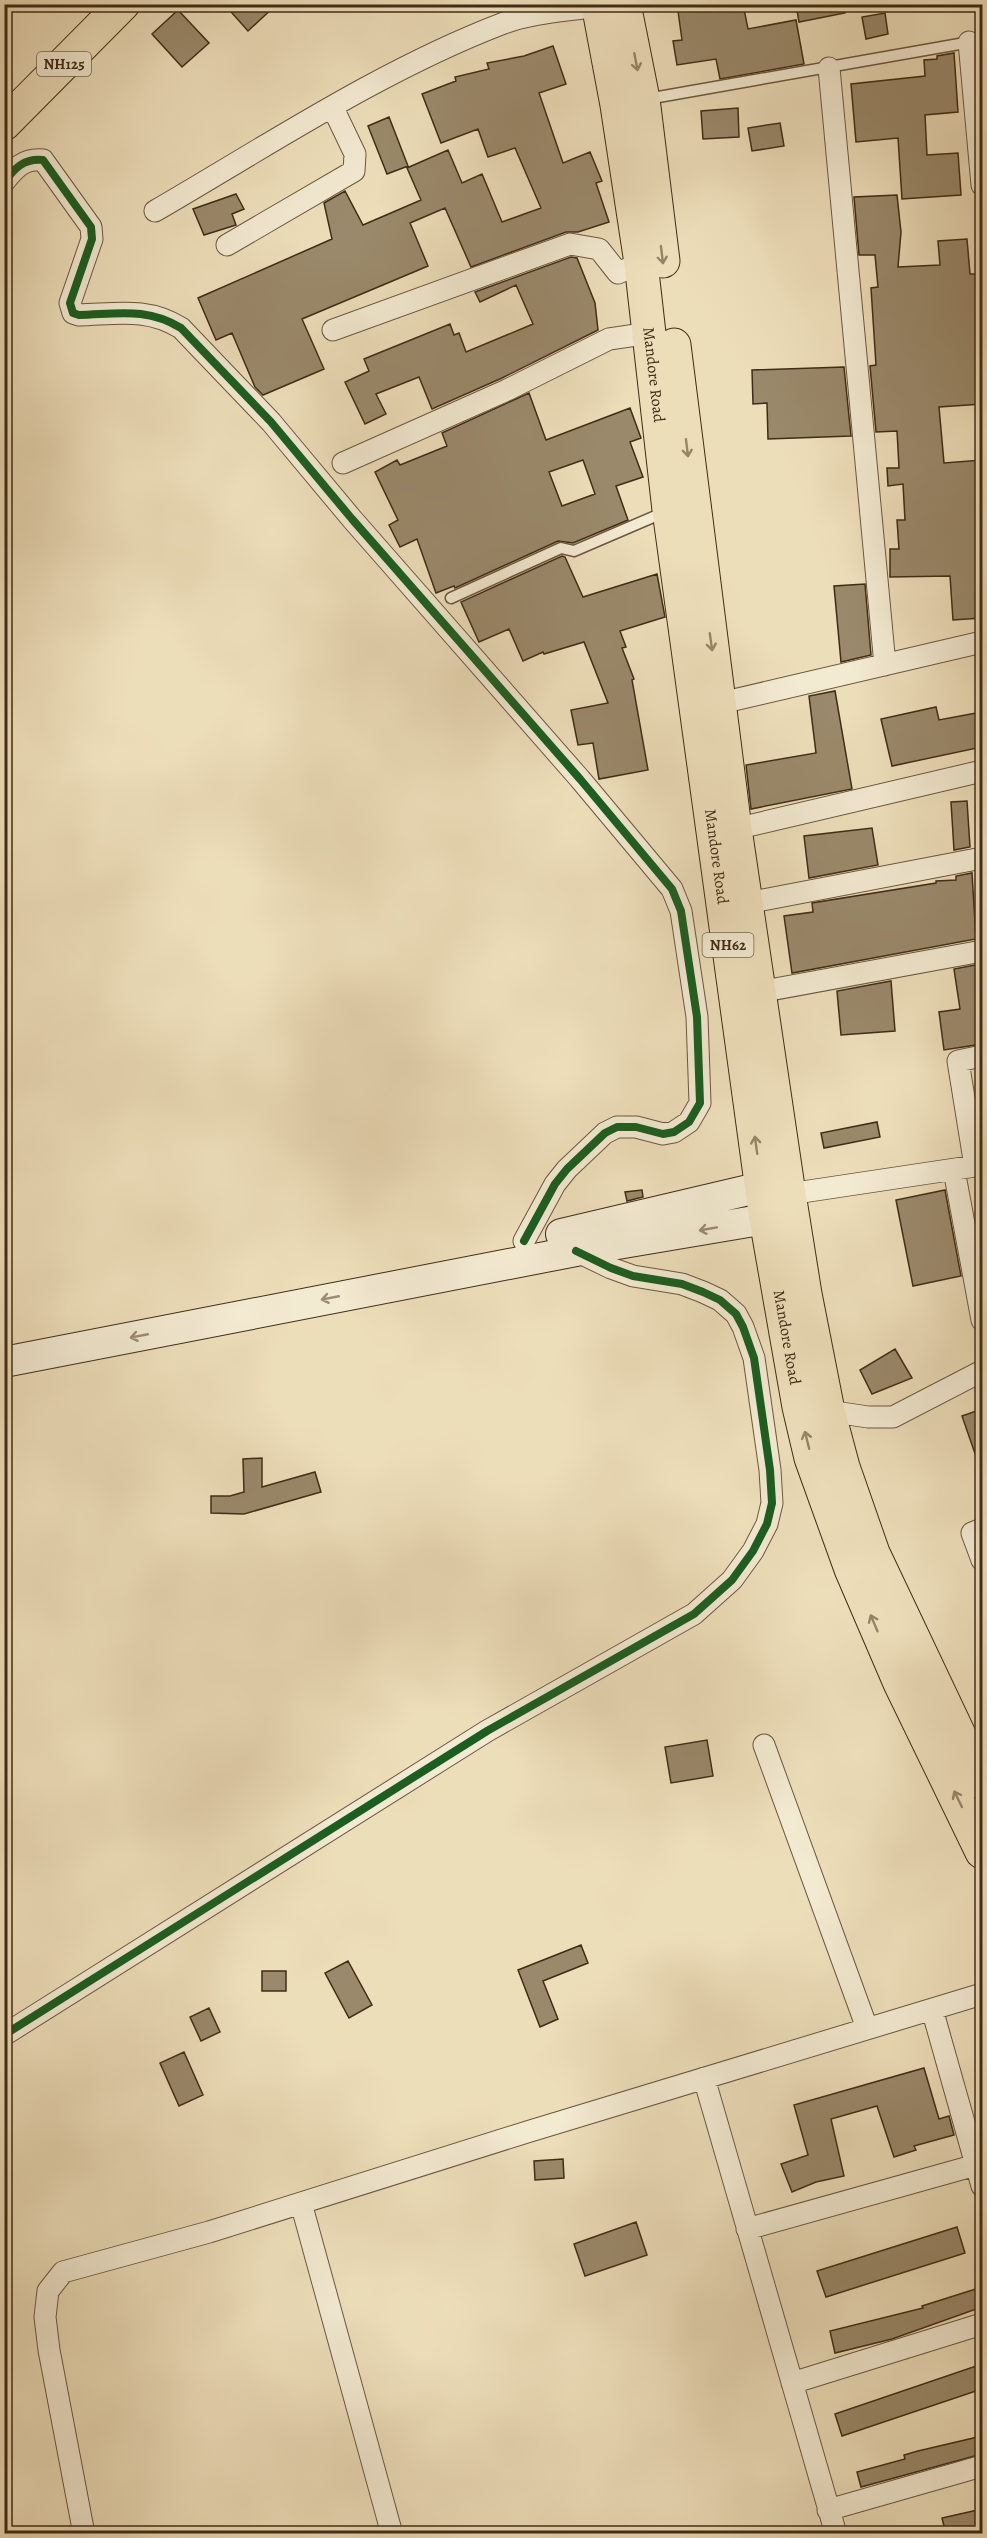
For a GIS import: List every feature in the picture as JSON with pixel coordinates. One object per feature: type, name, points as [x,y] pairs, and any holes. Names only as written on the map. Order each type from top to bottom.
[{"type":"highway","name":"NH125","points":[[4,97],[95,4]]},
{"type":"highway","name":"NH125","points":[[4,124],[123,4]]},
{"type":"highway","name":"Mandore Road","points":[[607,5],[630,102],[708,706],[775,1191],[805,1294],[828,1411],[843,1467],[873,1553],[982,1783]]},
{"type":"highway","name":"Mandore Road","points":[[630,102],[641,263],[669,510],[735,829],[747,903],[759,992],[775,1191],[766,1219],[799,1407],[811,1458],[851,1569],[900,1683],[982,1852]]},
{"type":"street","points":[[155,212],[394,72],[505,23],[536,15],[607,5]]},
{"type":"street","points":[[976,41],[982,185]]},
{"type":"street","points":[[829,68],[885,664]]},
{"type":"street","points":[[227,245],[354,171],[355,154],[333,108]]},
{"type":"street","points":[[4,182],[14,169],[26,160],[43,160],[91,227],[92,239],[70,303],[74,313],[79,315],[142,313],[164,317],[181,328],[271,422],[360,528],[580,779],[672,890],[681,911],[697,1017],[700,1103],[689,1122],[674,1132],[663,1134],[636,1127],[617,1127],[605,1133],[567,1169],[555,1184],[524,1241]]},
{"type":"street","points":[[333,330],[570,244],[599,249],[618,273],[641,263]]},
{"type":"street","points":[[343,463],[507,390],[609,339],[650,333]]},
{"type":"street","points":[[708,706],[885,664],[982,644]]},
{"type":"street","points":[[735,829],[982,771]]},
{"type":"street","points":[[747,903],[982,858]]},
{"type":"street","points":[[759,992],[982,951]]},
{"type":"street","points":[[4,1362],[576,1251],[629,1230],[775,1191],[979,1165],[958,1061],[982,1056]]},
{"type":"street","points":[[954,1170],[982,1320]]},
{"type":"street","points":[[4,1341],[524,1241],[766,1219]]},
{"type":"street","points":[[4,2035],[487,1731],[694,1614],[732,1580],[753,1551],[767,1524],[772,1503],[770,1470],[754,1358],[743,1327],[735,1314],[720,1300],[682,1284],[633,1276],[576,1251]]},
{"type":"street","points":[[828,1411],[868,1417],[893,1417],[982,1371]]},
{"type":"street","points":[[982,1529],[972,1533],[982,1560]]},
{"type":"street","points":[[764,1745],[867,2028]]},
{"type":"street","points":[[84,2534],[49,2350],[45,2316],[48,2291],[63,2272],[209,2232],[982,1994]]},
{"type":"street","points":[[932,2009],[982,2186]]},
{"type":"street","points":[[704,2078],[836,2534]]},
{"type":"street","points":[[747,2229],[976,2165]]},
{"type":"street","points":[[301,2203],[392,2534]]},
{"type":"street","points":[[792,2383],[982,2324]]},
{"type":"street","points":[[828,2510],[982,2466]]},
{"type":"lane","points":[[630,102],[976,41]]},
{"type":"lane","points":[[451,598],[561,548],[574,551],[669,510]]},
{"type":"building","points":[[224,4],[277,4],[248,31]]},
{"type":"building","points":[[677,4],[743,4],[748,29],[796,20],[804,64],[720,79],[716,59],[677,65],[673,41],[682,40]]},
{"type":"building","points":[[796,4],[845,4],[845,13],[799,22]]},
{"type":"building","points":[[178,10],[209,43],[182,67],[152,34]]},
{"type":"building","points":[[885,13],[888,34],[866,39],[862,17]]},
{"type":"building","points":[[553,46],[566,84],[539,93],[563,163],[590,152],[602,181],[596,183],[609,222],[578,232],[566,232],[471,267],[445,208],[410,223],[428,266],[302,319],[324,369],[263,395],[255,387],[232,333],[216,340],[198,298],[332,239],[324,203],[345,191],[363,225],[421,200],[407,168],[448,150],[462,183],[482,174],[502,222],[541,208],[515,148],[488,157],[478,129],[441,143],[422,94],[456,81],[455,77],[489,69],[487,63],[524,56]]},
{"type":"building","points":[[954,53],[958,112],[925,115],[927,155],[958,153],[961,195],[902,199],[898,138],[856,142],[851,84],[925,76],[924,60],[937,59],[937,56]]},
{"type":"building","points":[[738,108],[739,137],[703,139],[701,111]]},
{"type":"building","points":[[389,117],[408,166],[387,174],[368,126]]},
{"type":"building","points":[[780,123],[784,146],[752,151],[748,128]]},
{"type":"building","points":[[236,194],[244,209],[232,214],[236,225],[204,235],[193,209]]},
{"type":"building","points":[[897,195],[901,232],[898,267],[940,265],[938,241],[967,239],[970,274],[977,274],[982,332],[982,404],[939,407],[944,463],[982,460],[982,618],[953,620],[950,576],[890,577],[890,549],[899,549],[897,520],[905,520],[903,484],[888,486],[887,468],[899,468],[897,431],[876,432],[870,366],[876,365],[871,288],[878,287],[875,255],[859,255],[854,197]]},
{"type":"building","points":[[571,257],[577,258],[595,303],[598,330],[502,378],[432,409],[419,377],[376,394],[386,414],[365,424],[345,382],[369,371],[364,359],[450,324],[454,335],[459,333],[466,352],[533,324],[516,285],[480,302],[475,292]]},
{"type":"building","points":[[844,367],[851,436],[768,439],[767,403],[753,404],[752,370]]},
{"type":"building","points":[[529,393],[546,440],[630,408],[641,438],[630,442],[643,477],[616,486],[628,520],[573,543],[558,541],[455,588],[454,586],[436,593],[417,539],[400,547],[389,525],[398,520],[375,472],[397,460],[400,465],[447,446],[442,433]],"holes":[[[583,460],[595,494],[562,506],[549,472]]]},
{"type":"building","points":[[562,556],[565,557],[583,597],[657,574],[665,617],[620,631],[626,647],[622,648],[634,679],[632,680],[648,770],[599,779],[593,743],[578,745],[571,710],[608,703],[584,642],[544,654],[543,652],[523,661],[509,629],[479,642],[461,602]]},
{"type":"building","points":[[865,584],[871,655],[841,662],[834,586]]},
{"type":"building","points":[[835,691],[852,789],[751,809],[746,765],[816,753],[809,696]]},
{"type":"building","points":[[936,707],[939,720],[982,712],[982,747],[892,766],[881,719]]},
{"type":"building","points":[[967,801],[970,847],[954,850],[951,802]]},
{"type":"building","points":[[872,828],[878,865],[809,878],[804,836]]},
{"type":"building","points":[[972,873],[976,939],[792,973],[784,916],[813,912],[812,903],[936,883],[936,881],[956,880],[956,876]]},
{"type":"building","points":[[982,965],[982,1044],[944,1050],[939,1012],[960,1009],[954,969]]},
{"type":"building","points":[[891,981],[895,1031],[841,1035],[837,991]]},
{"type":"building","points":[[877,1122],[880,1137],[824,1148],[821,1133]]},
{"type":"building","points":[[642,1190],[643,1197],[627,1201],[625,1192]]},
{"type":"building","points":[[945,1190],[961,1276],[913,1286],[896,1200]]},
{"type":"building","points":[[895,1349],[912,1378],[872,1394],[860,1370]]},
{"type":"building","points":[[982,1409],[982,1468],[980,1468],[962,1416]]},
{"type":"building","points":[[262,1458],[262,1487],[315,1472],[321,1492],[244,1514],[211,1513],[211,1496],[230,1496],[244,1492],[243,1459]]},
{"type":"building","points":[[707,1740],[713,1776],[671,1783],[665,1747]]},
{"type":"building","points":[[581,1945],[588,1963],[543,1981],[558,2019],[540,2027],[518,1970]]},
{"type":"building","points":[[348,1961],[372,2005],[349,2018],[325,1973]]},
{"type":"building","points":[[262,1971],[286,1971],[286,1991],[262,1991]]},
{"type":"building","points":[[209,2008],[220,2032],[201,2041],[190,2017]]},
{"type":"building","points":[[184,2052],[203,2095],[179,2106],[160,2063]]},
{"type":"building","points":[[924,2068],[939,2119],[949,2116],[954,2135],[914,2146],[916,2150],[894,2157],[877,2106],[831,2119],[844,2176],[816,2182],[792,2192],[781,2164],[808,2155],[794,2105]]},
{"type":"building","points":[[563,2159],[564,2178],[535,2180],[534,2161]]},
{"type":"building","points":[[636,2222],[647,2255],[585,2276],[574,2244]]},
{"type":"building","points":[[957,2227],[965,2253],[826,2297],[817,2271]]},
{"type":"building","points":[[982,2287],[982,2307],[892,2339],[835,2353],[830,2331],[923,2308],[922,2306]]},
{"type":"building","points":[[982,2364],[982,2389],[842,2436],[835,2414]]},
{"type":"building","points":[[982,2436],[982,2454],[861,2487],[857,2472],[905,2459],[904,2455]]},
{"type":"building","points":[[982,2509],[982,2534],[946,2534],[942,2518]]},
{"type":"cycle path","points":[[4,182],[25,162],[43,160],[91,227],[92,239],[70,303],[73,313],[79,315],[144,314],[168,321],[181,328],[271,422],[352,519],[580,779],[672,889],[681,911],[697,1017],[700,1103],[689,1122],[674,1132],[663,1134],[636,1127],[617,1127],[605,1133],[567,1169],[555,1184],[524,1241]]},
{"type":"cycle path","points":[[4,2035],[487,1731],[694,1614],[732,1580],[753,1551],[767,1524],[772,1503],[770,1470],[754,1358],[743,1327],[736,1314],[720,1300],[703,1292],[682,1284],[633,1276],[576,1251]]}]
